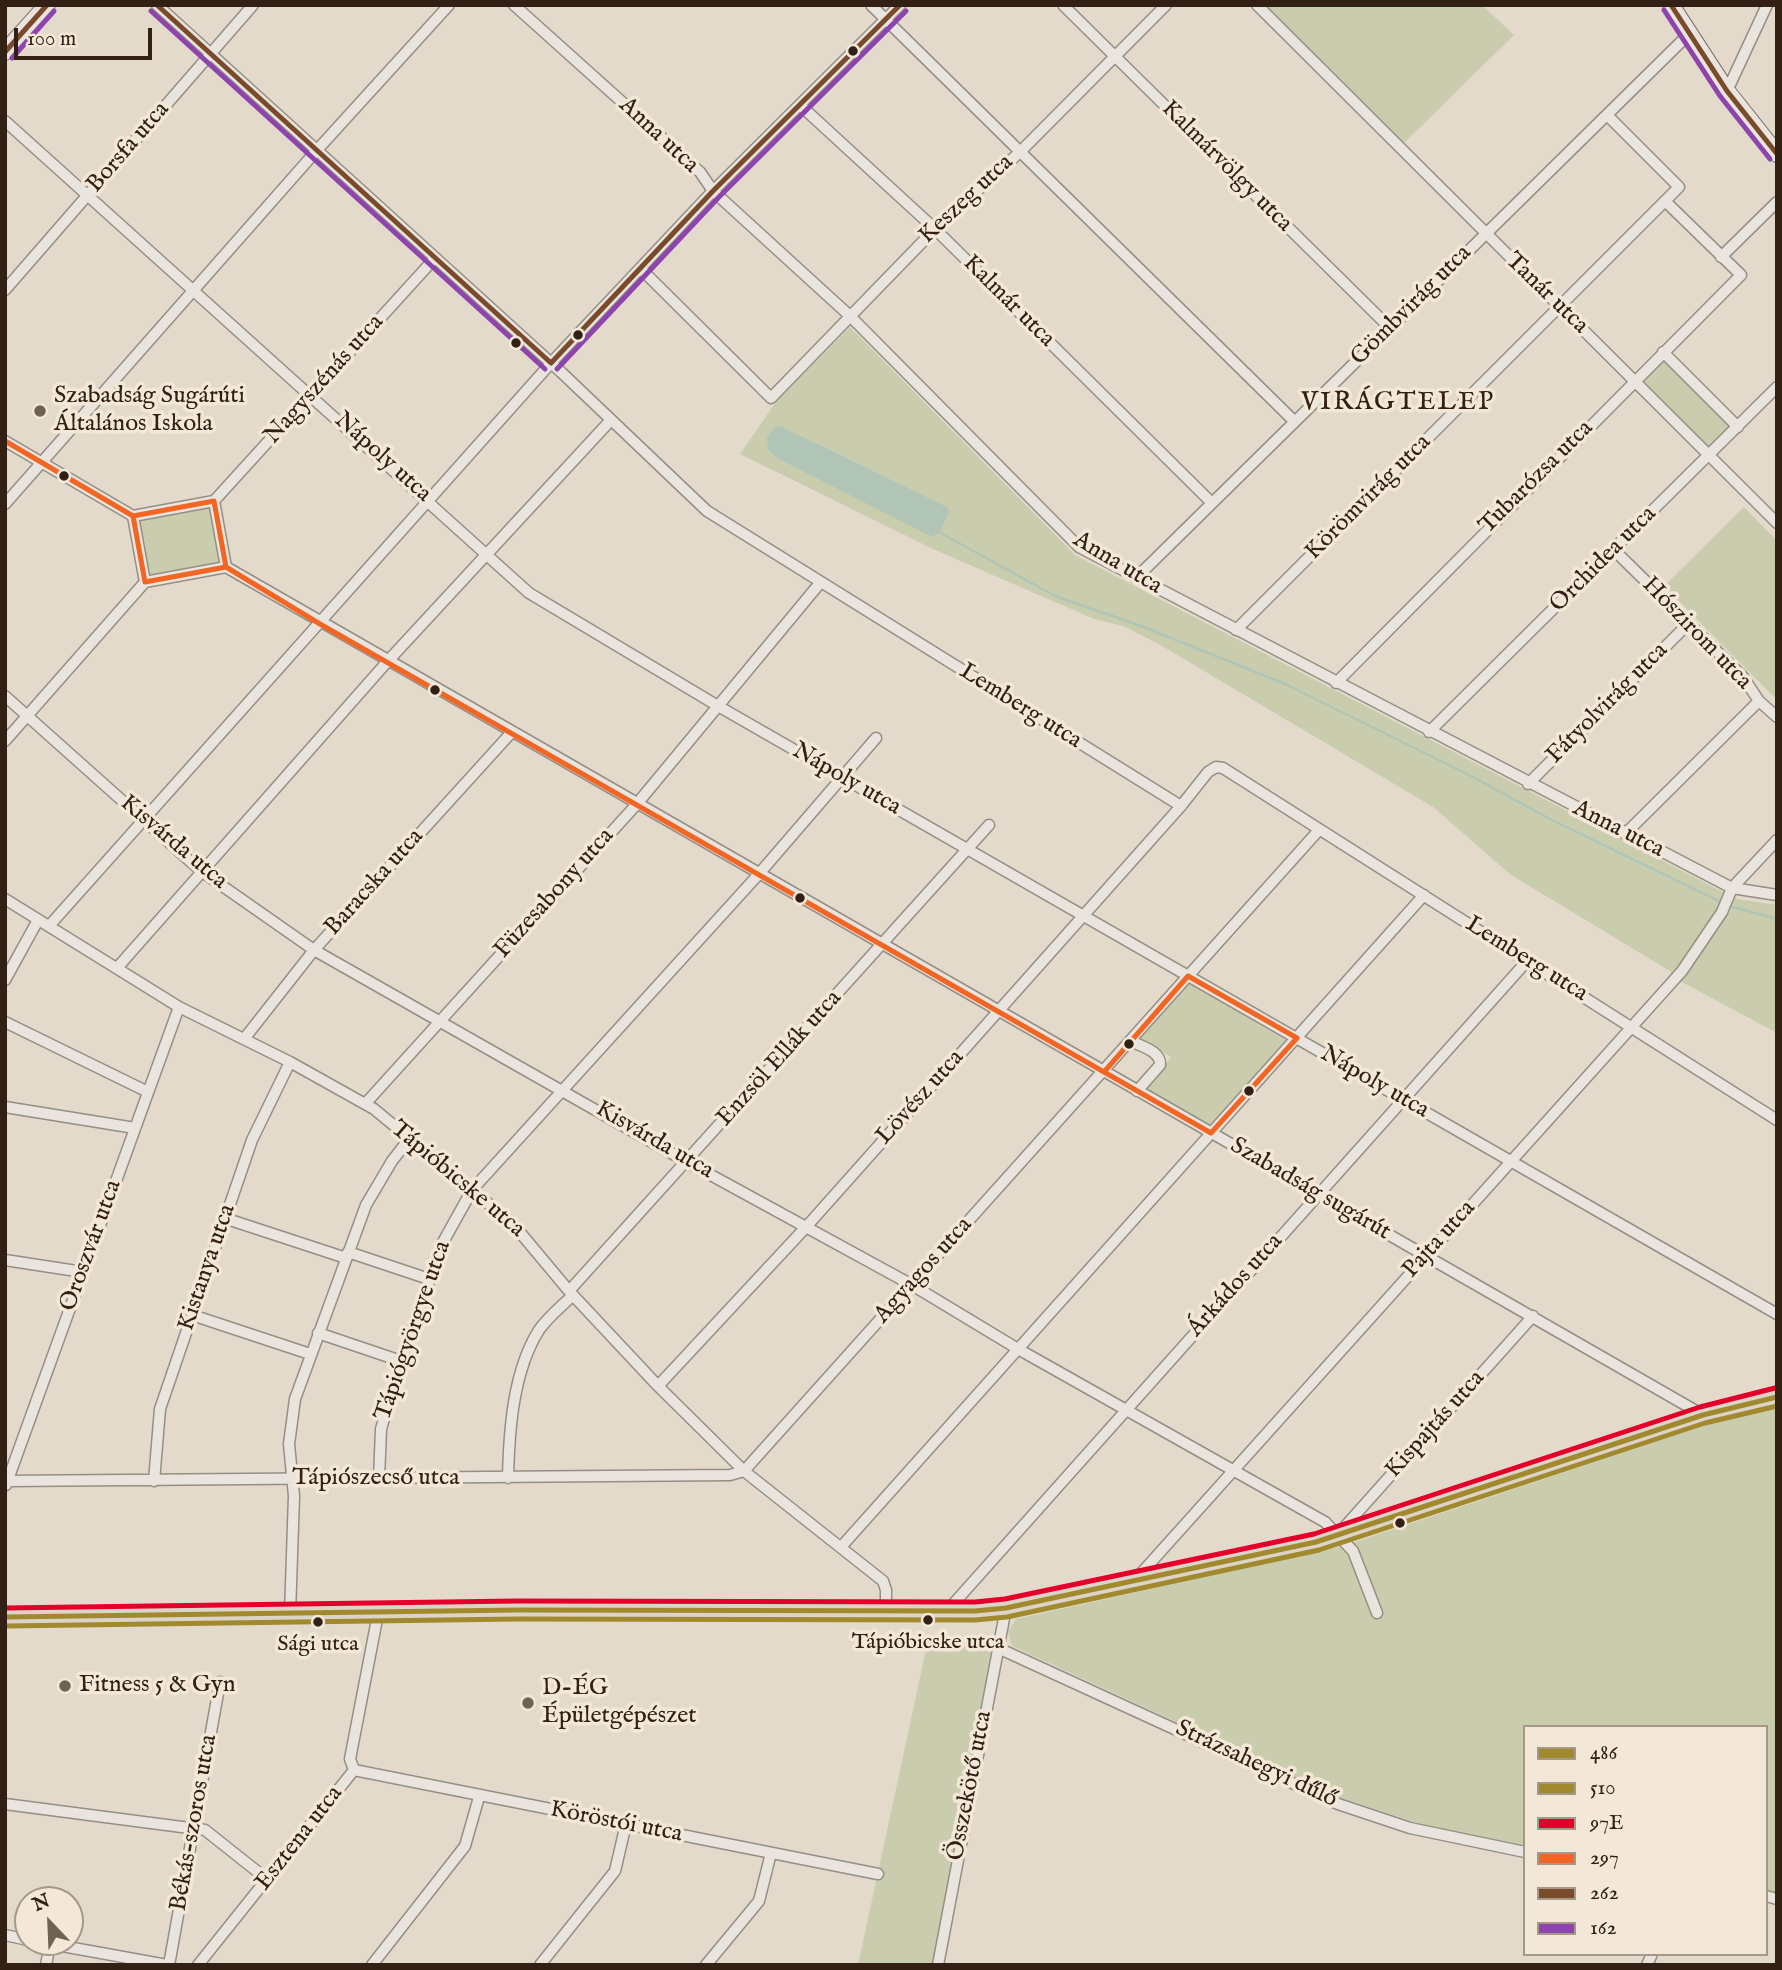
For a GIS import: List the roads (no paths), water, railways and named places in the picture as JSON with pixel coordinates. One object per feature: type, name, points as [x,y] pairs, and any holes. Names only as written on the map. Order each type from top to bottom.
[{"type":"main road","points":[[7,46],[47,5]]},
{"type":"main road","points":[[1671,5],[1727,91],[1777,154]]},
{"type":"main road","points":[[5,1617],[517,1610],[947,1611],[1006,1608],[1338,1535],[1703,1415],[1777,1397]]},
{"type":"street","name":"Lemberg utca","points":[[157,5],[551,363],[707,511],[1181,806],[1208,772],[1216,767],[1223,768],[1777,1120]]},
{"type":"street","name":"Borsfa utca","points":[[5,290],[253,5]]},
{"type":"street","points":[[5,504],[318,149],[449,5]]},
{"type":"street","name":"Anna utca","points":[[514,5],[699,172],[713,191],[850,316],[1079,547],[1732,889],[1777,895]]},
{"type":"street","points":[[871,5],[1294,421]]},
{"type":"street","points":[[49,926],[146,821],[551,363],[642,270],[713,191],[900,5]]},
{"type":"street","name":"Kalmárvölgy utca","points":[[1062,5],[1390,328]]},
{"type":"street","name":"Keszeg utca","points":[[642,270],[771,398],[934,229],[1020,152],[1166,5]]},
{"type":"street","name":"Tanár utca","points":[[1256,5],[1777,523]]},
{"type":"street","points":[[1727,91],[1767,5]]},
{"type":"street","name":"Gömbvirág utca","points":[[1136,578],[1689,34]]},
{"type":"street","name":"Kalmár utca","points":[[800,105],[934,229],[1212,503]]},
{"type":"street","name":"Körömvirág utca","points":[[1236,630],[1562,308],[1679,187],[1606,115]]},
{"type":"street","name":"Nápoly utca","points":[[5,121],[312,394],[529,593],[718,706],[1777,1314]]},
{"type":"street","points":[[1666,202],[1721,257],[1777,202]]},
{"type":"street","name":"Tubarózsa utca","points":[[1336,683],[1634,379],[1741,275],[1721,257]]},
{"type":"street","name":"Nagyszénás utca","points":[[214,501],[436,258]]},
{"type":"street","points":[[1663,352],[1738,428]]},
{"type":"street","name":"Orchidea utca","points":[[1429,732],[1615,551],[1777,387]]},
{"type":"street","points":[[117,968],[387,662],[610,421]]},
{"type":"street","points":[[5,441],[133,516],[214,501],[226,568],[145,582],[5,741]]},
{"type":"street","points":[[133,516],[145,582]]},
{"type":"street","name":"Hószirom utca","points":[[1615,551],[1743,677],[1759,701],[1777,718]]},
{"type":"street","name":"Szabadság sugárút","points":[[226,568],[1703,1415]]},
{"type":"street","name":"Füzesabony utca","points":[[365,1104],[636,805],[820,583]]},
{"type":"street","name":"Fátyolvirág utca","points":[[1528,784],[1688,624]]},
{"type":"street","name":"Kisvárda utca","points":[[5,696],[201,870],[314,950],[565,1090],[687,1162],[912,1285],[1124,1410],[1319,1518],[1353,1551],[1377,1614]]},
{"type":"street","points":[[1625,834],[1759,701]]},
{"type":"street","name":"Baracska utca","points":[[244,1039],[314,950],[511,733]]},
{"type":"street","name":"Tápiógyörgye utca","points":[[379,1479],[381,1429],[401,1361],[429,1279],[453,1221],[472,1190],[758,875],[876,738]]},
{"type":"street","name":"Lövész utca","points":[[658,1386],[807,1226],[1181,806]]},
{"type":"street","name":"Enzsöl Ellák utca","points":[[508,1478],[511,1411],[535,1338],[543,1324],[989,825]]},
{"type":"street","points":[[1137,1091],[1160,1065],[1161,1060],[1158,1055],[1127,1045],[1320,830]]},
{"type":"street","name":"Pajta utca","points":[[1133,1582],[1682,971],[1722,912],[1732,889],[1777,840]]},
{"type":"street","points":[[841,1547],[1424,895]]},
{"type":"street","name":"Tápióbicske utca","points":[[5,899],[179,1007],[290,1062],[365,1104],[409,1139],[525,1236],[571,1293],[658,1386],[744,1471],[883,1581],[886,1611]]},
{"type":"street","points":[[5,980],[38,920]]},
{"type":"street","name":"Árkádos utca","points":[[947,1611],[1527,961]]},
{"type":"street","name":"Oroszvár utca","points":[[6,1483],[179,1007]]},
{"type":"street","points":[[5,1022],[148,1092]]},
{"type":"street","name":"Agyagos utca","points":[[744,1471],[1127,1045]]},
{"type":"street","name":"Kistanya utca","points":[[154,1481],[160,1409],[252,1140],[290,1062]]},
{"type":"street","points":[[5,1107],[135,1128]]},
{"type":"street","points":[[290,1614],[294,1496],[290,1480],[290,1421],[310,1354],[347,1255],[378,1182],[409,1139]]},
{"type":"street","points":[[225,1219],[429,1279]]},
{"type":"street","points":[[5,1260],[83,1272]]},
{"type":"street","points":[[192,1315],[310,1354]]},
{"type":"street","name":"Kispajtás utca","points":[[1338,1535],[1533,1316]]},
{"type":"street","points":[[318,1333],[401,1361]]},
{"type":"street","name":"Tápiószecső utca","points":[[6,1483],[730,1475],[744,1471]]},
{"type":"street","name":"Összekötő utca","points":[[938,1965],[1006,1608]]},
{"type":"street","name":"Esztena utca","points":[[198,1965],[354,1770],[350,1759],[378,1614]]},
{"type":"street","name":"Strázsahegyi dűlő","points":[[998,1648],[1338,1804],[1410,1829],[1523,1852]]},
{"type":"street","name":"Békás-szoros utca","points":[[168,1965],[220,1682]]},
{"type":"street","name":"Köröstói utca","points":[[354,1770],[479,1797],[878,1874]]},
{"type":"street","points":[[372,1965],[465,1846],[479,1797]]},
{"type":"street","points":[[5,1804],[205,1830],[268,1880]]},
{"type":"street","points":[[540,1965],[615,1871],[626,1824]]},
{"type":"street","points":[[706,1965],[759,1901],[771,1853]]},
{"type":"street","points":[[84,1950],[168,1965]]},
{"type":"waterway","points":[[939,532],[1055,596],[1141,626],[1283,683],[1469,775],[1552,820],[1723,903]]},
{"type":"waterway","points":[[1729,906],[1777,919]]},
{"type":"place","name":"Szabadság Sugárúti Általános Iskola","points":[[40,411]]},
{"type":"place","name":"Tápióbicske utca","points":[[928,1620]]},
{"type":"place","name":"Sági utca","points":[[318,1622]]},
{"type":"place","name":"Fitness 5 & Gyn","points":[[65,1686]]},
{"type":"place","name":"D-ÉG Épületgépészet","points":[[528,1703]]},
{"type":"district","name":"VIRÁGTELEP","points":[[1398,404]]}]
